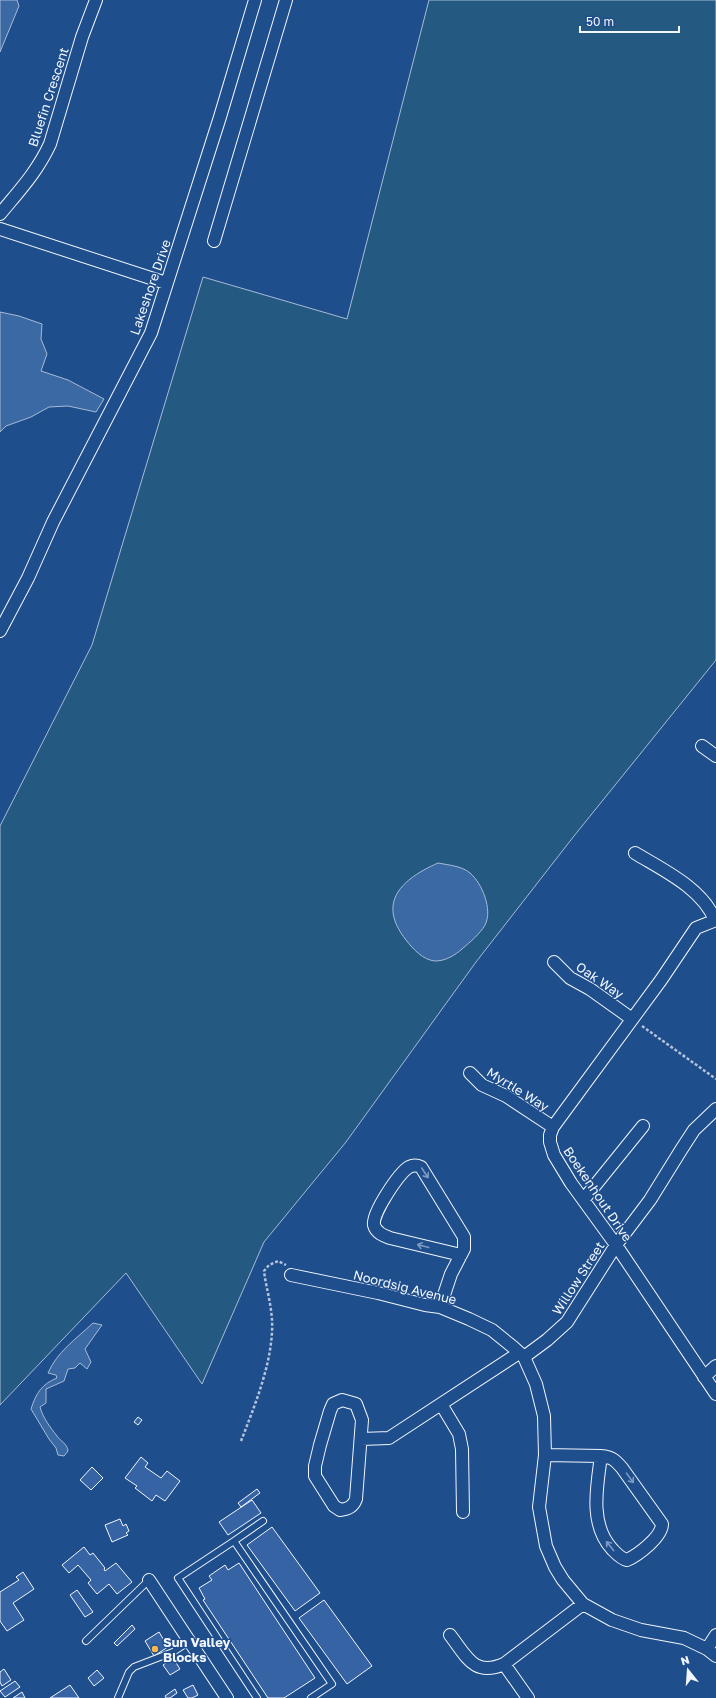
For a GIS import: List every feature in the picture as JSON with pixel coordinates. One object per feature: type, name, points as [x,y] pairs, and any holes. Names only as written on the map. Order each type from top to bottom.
[{"type":"street","name":"Bluefin Crescent","points":[[0,214],[37,170],[50,144],[82,37],[96,0]]},
{"type":"street","name":"Lakeshore Drive","points":[[0,631],[28,578],[53,522],[151,333],[220,117],[255,0]]},
{"type":"street","points":[[214,241],[286,0]]},
{"type":"street","points":[[0,228],[166,283]]},
{"type":"street","points":[[702,746],[716,756]]},
{"type":"street","points":[[553,1127],[696,928],[716,920],[712,912],[695,893],[669,873],[636,853]]},
{"type":"street","name":"Oak Way","points":[[554,962],[570,978],[590,989],[632,1019]]},
{"type":"street","name":"Myrtle Way","points":[[470,1073],[482,1085],[506,1096],[553,1127]]},
{"type":"street","name":"Willow Street","points":[[361,1439],[389,1438],[441,1404],[547,1340],[567,1322],[616,1245],[650,1200],[694,1130],[716,1109]]},
{"type":"street","points":[[584,1199],[643,1126]]},
{"type":"street","name":"Boekenhout Drive","points":[[553,1127],[550,1135],[550,1142],[554,1155],[716,1394]]},
{"type":"street","points":[[440,1307],[451,1274],[464,1249],[464,1237],[421,1167],[418,1165],[410,1167],[396,1183],[377,1211],[374,1219],[374,1226],[377,1231],[390,1238],[460,1255]]},
{"type":"street","name":"Noordsig Avenue","points":[[291,1275],[378,1292],[425,1305],[440,1307],[492,1330],[522,1355],[536,1384],[544,1416],[545,1456],[539,1507],[543,1534],[555,1567],[563,1580],[583,1604],[626,1626],[684,1638],[711,1652]]},
{"type":"street","points":[[704,1376],[716,1366]]},
{"type":"street","points":[[342,1400],[356,1404],[362,1420],[361,1439],[356,1499],[354,1505],[350,1508],[340,1510],[334,1506],[315,1476],[315,1466],[320,1445],[333,1404],[342,1400]]},
{"type":"street","points":[[441,1404],[459,1434],[462,1449],[463,1512]]},
{"type":"street","points":[[545,1456],[601,1456],[612,1458],[622,1468],[662,1524],[660,1534],[640,1552],[627,1560],[620,1557],[609,1546],[598,1523],[598,1481],[601,1456]]},
{"type":"street","points":[[150,1580],[227,1698]]},
{"type":"street","points":[[450,1636],[467,1659],[476,1666],[490,1668],[504,1664],[583,1604]]},
{"type":"street","points":[[711,1652],[716,1635]]},
{"type":"street","points":[[504,1664],[528,1698]]},
{"type":"lane","points":[[257,1698],[178,1578],[263,1521]]},
{"type":"lane","points":[[234,1541],[332,1684],[311,1698]]},
{"type":"lane","points":[[86,1641],[150,1580]]},
{"type":"lane","points":[[118,1698],[129,1672],[134,1667],[173,1652],[190,1641]]},
{"type":"path","points":[[632,1019],[716,1079]]},
{"type":"path","points":[[241,1441],[265,1372],[271,1341],[272,1321],[264,1271],[269,1265],[278,1262],[285,1264],[291,1275]]},
{"type":"shaded area","points":[[0,0],[17,0],[19,6],[0,52]]},
{"type":"shaded area","points":[[429,0],[716,0],[716,660],[574,836],[476,962],[346,1142],[264,1242],[202,1384],[126,1273],[0,1405],[0,826],[92,645],[203,277],[347,319]]},
{"type":"shaded area","points":[[0,312],[19,316],[42,324],[41,339],[47,354],[41,371],[68,380],[104,399],[96,412],[68,406],[49,407],[31,417],[6,426],[0,432]]},
{"type":"shaded area","points":[[438,863],[459,867],[470,873],[479,883],[485,897],[488,912],[485,925],[471,941],[447,959],[435,961],[426,959],[406,940],[397,926],[393,914],[393,903],[397,893],[404,884],[425,869]]},
{"type":"shaded area","points":[[93,1323],[102,1325],[85,1349],[91,1362],[87,1369],[80,1363],[75,1368],[68,1369],[64,1381],[46,1389],[46,1403],[40,1407],[47,1422],[67,1448],[68,1451],[64,1456],[58,1455],[56,1448],[31,1409],[40,1390],[47,1383],[57,1378],[56,1375],[48,1373],[56,1359]]},
{"type":"building","points":[[138,1417],[142,1420],[138,1425],[134,1422]]},
{"type":"building","points":[[141,1457],[148,1463],[145,1467],[161,1478],[167,1471],[180,1481],[165,1501],[156,1495],[152,1501],[135,1488],[137,1486],[125,1478]]},
{"type":"building","points":[[92,1467],[103,1478],[91,1490],[80,1480]]},
{"type":"building","points":[[257,1489],[260,1493],[241,1507],[238,1503]]},
{"type":"building","points":[[252,1500],[261,1513],[228,1535],[219,1522]]},
{"type":"building","points":[[120,1519],[123,1526],[126,1524],[129,1531],[126,1533],[128,1535],[112,1542],[105,1525]]},
{"type":"building","points":[[272,1527],[320,1593],[295,1611],[247,1545]]},
{"type":"building","points":[[84,1547],[90,1555],[93,1553],[105,1568],[105,1571],[116,1563],[132,1582],[117,1594],[109,1584],[97,1594],[88,1583],[91,1580],[78,1565],[69,1573],[62,1565]]},
{"type":"building","points":[[239,1563],[315,1678],[284,1698],[268,1698],[203,1600],[205,1599],[199,1588],[212,1580],[209,1576],[225,1565],[228,1570]]},
{"type":"building","points":[[23,1572],[34,1589],[13,1603],[24,1620],[7,1631],[0,1621],[0,1592],[19,1580],[16,1577]]},
{"type":"building","points":[[77,1590],[93,1612],[85,1617],[70,1595]]},
{"type":"building","points":[[324,1600],[372,1666],[347,1684],[299,1618]]},
{"type":"building","points":[[132,1625],[135,1629],[117,1646],[114,1643]]},
{"type":"building","points":[[159,1632],[168,1647],[154,1656],[145,1641]]},
{"type":"building","points":[[173,1658],[180,1669],[170,1675],[163,1665]]},
{"type":"building","points":[[4,1669],[11,1680],[2,1686],[0,1682],[0,1672]]},
{"type":"building","points":[[97,1670],[104,1678],[94,1686],[88,1678]]},
{"type":"building","points":[[15,1681],[20,1687],[5,1697],[0,1691]]},
{"type":"building","points":[[70,1685],[79,1698],[50,1698]]},
{"type":"building","points":[[193,1685],[198,1695],[188,1698],[183,1690]]},
{"type":"building","points":[[175,1689],[177,1693],[170,1698],[166,1698],[165,1696]]},
{"type":"building","points":[[22,1692],[25,1698],[13,1698]]},
{"type":"place","name":"Sun Valley Blocks","points":[[155,1649]]}]
